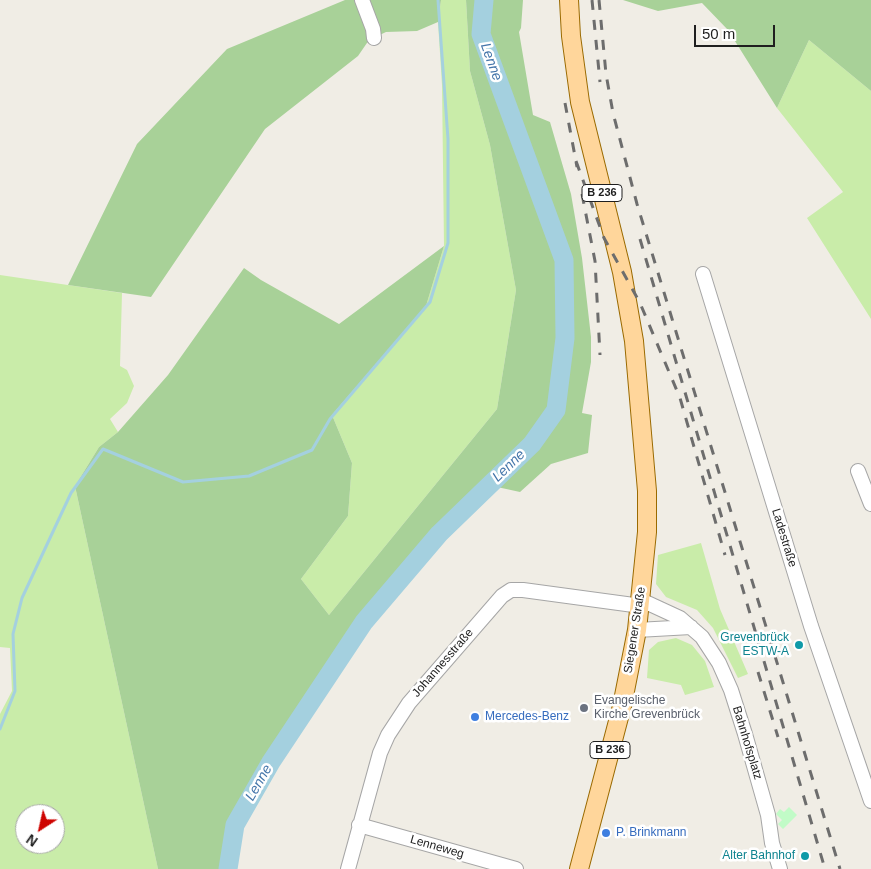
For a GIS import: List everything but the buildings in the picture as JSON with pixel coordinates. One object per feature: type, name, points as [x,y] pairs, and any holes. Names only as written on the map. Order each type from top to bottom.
[{"type":"main road","name":"Siegener Straße","points":[[569,0],[571,36],[580,102],[622,272],[639,385],[647,491],[641,603],[637,630],[622,706],[579,869]]},
{"type":"street","points":[[362,0],[373,29],[374,38]]},
{"type":"street","name":"Ladestraße","points":[[703,274],[811,626],[871,801]]},
{"type":"street","points":[[858,471],[871,504]]},
{"type":"street","name":"Johannesstraße","points":[[348,869],[380,752],[398,719],[408,703],[502,596],[511,590],[523,590],[641,603]]},
{"type":"street","name":"Bahnhofsplatz","points":[[641,603],[680,618],[710,647],[731,690],[768,815],[772,843],[780,869]]},
{"type":"street","points":[[637,630],[691,627]]},
{"type":"street","name":"Lenneweg","points":[[359,825],[516,869]]},
{"type":"green space","points":[[345,0],[441,0],[438,22],[417,31],[386,32],[369,40],[358,56],[265,129],[151,297],[68,285],[137,144],[227,49]]},
{"type":"green space","points":[[441,0],[466,0],[470,71],[490,145],[516,290],[497,409],[329,615],[301,579],[348,516],[352,463],[332,415],[426,306],[444,246],[442,85],[438,22]]},
{"type":"green space","points":[[466,0],[523,0],[519,32],[533,115],[550,122],[571,194],[582,258],[591,337],[591,362],[582,413],[592,415],[588,453],[551,464],[520,492],[488,485],[474,492],[431,532],[238,817],[229,869],[158,869],[75,486],[99,447],[118,432],[168,375],[244,268],[261,280],[339,324],[444,246],[426,306],[332,415],[352,463],[348,516],[301,579],[329,615],[497,409],[516,290],[490,145],[470,71]]},
{"type":"green space","points":[[623,0],[871,0],[871,91],[809,40],[777,108],[728,30],[702,3],[658,11]]},
{"type":"green space","points":[[809,40],[871,91],[871,319],[807,218],[843,192],[777,108]]},
{"type":"green space","points":[[0,275],[122,293],[120,366],[127,370],[134,386],[127,403],[110,419],[118,432],[99,447],[75,486],[158,869],[0,869],[0,714],[12,691],[10,648],[0,647]]},
{"type":"green space","points":[[701,543],[720,609],[748,674],[738,678],[713,628],[697,610],[666,597],[656,584],[658,555]]},
{"type":"green space","points":[[676,638],[692,645],[705,661],[714,687],[685,695],[681,685],[647,678],[649,650],[658,642]]},
{"type":"green space","points":[[789,807],[797,815],[783,829],[778,824],[782,820],[776,814],[780,809],[784,812]]},
{"type":"waterway","points":[[0,729],[15,691],[13,634],[22,598],[71,493],[103,449],[183,482],[249,476],[312,450],[330,419],[430,302],[448,243],[448,139],[438,0]]},
{"type":"waterway","name":"Lenne","points":[[228,869],[235,825],[271,762],[364,622],[439,534],[532,444],[556,410],[565,338],[564,260],[481,34],[484,0]]},
{"type":"railway","points":[[592,0],[600,82]]},
{"type":"railway","points":[[599,0],[606,74],[613,113],[637,204],[840,869]]},
{"type":"railway","points":[[565,103],[577,167]]},
{"type":"railway","points":[[576,161],[604,238],[640,303],[680,398],[725,555]]},
{"type":"railway","points":[[582,194],[595,261],[600,355]]},
{"type":"railway","points":[[640,239],[825,869]]},
{"type":"railway","points":[[758,672],[778,737]]},
{"type":"place","name":"Grevenbrück ESTW-A","points":[[799,645]]},
{"type":"place","name":"Evangelische Kirche Grevenbrück","points":[[584,708]]},
{"type":"place","name":"Mercedes-Benz","points":[[475,717]]},
{"type":"place","name":"P. Brinkmann","points":[[606,833]]},
{"type":"place","name":"Alter Bahnhof","points":[[805,856]]}]
